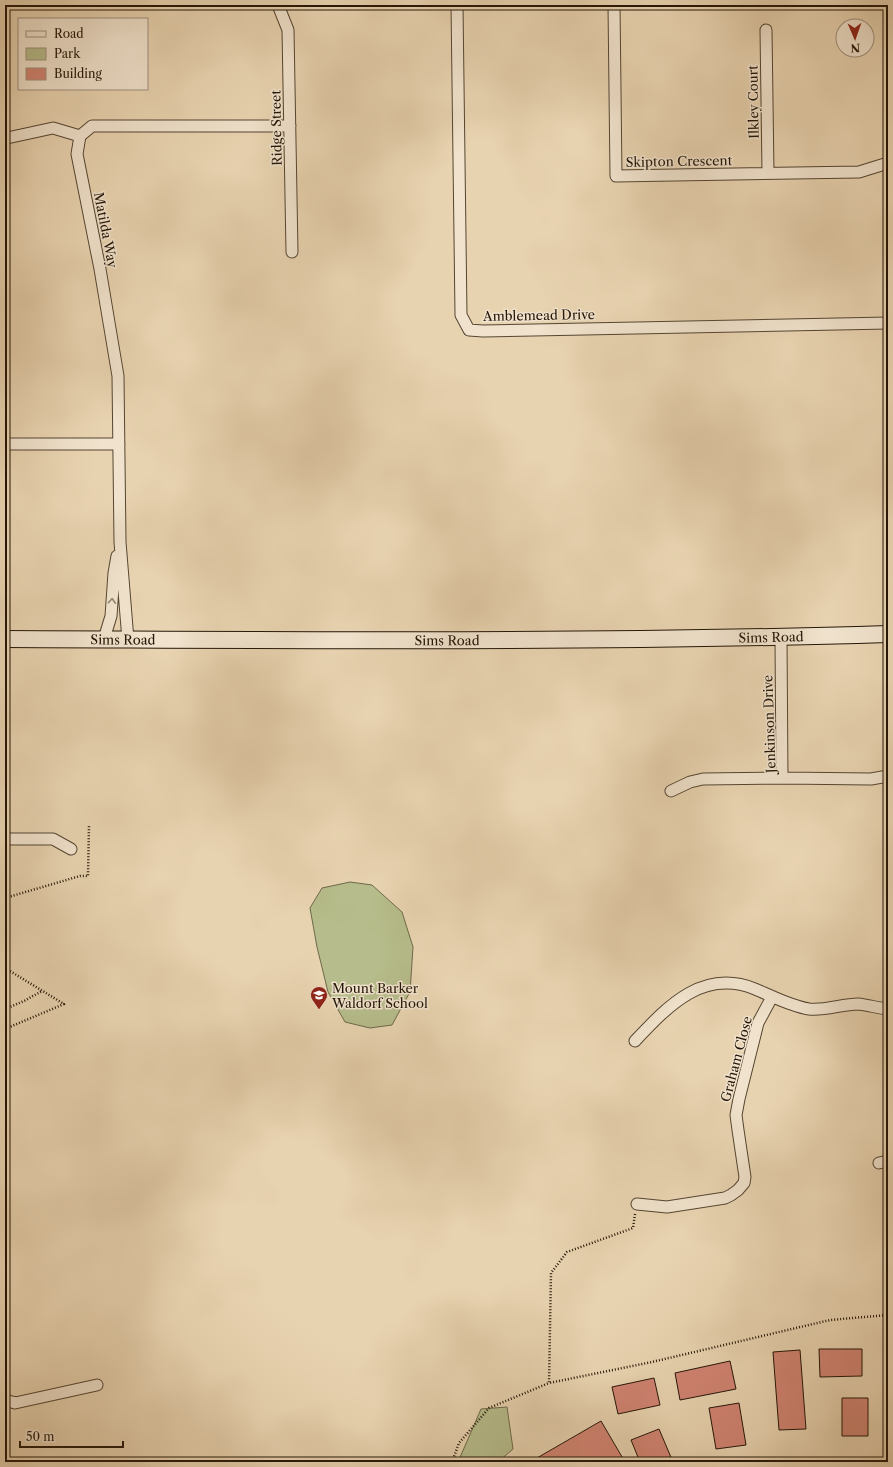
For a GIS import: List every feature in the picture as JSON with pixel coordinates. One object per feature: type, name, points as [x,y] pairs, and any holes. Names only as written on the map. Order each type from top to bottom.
[{"type":"street","name":"Ridge Street","points":[[278,5],[288,30],[292,252]]},
{"type":"street","name":"Amblemead Drive","points":[[457,5],[461,315],[469,330],[483,331],[888,322]]},
{"type":"street","name":"Skipton Crescent","points":[[614,5],[616,176],[858,172],[888,163]]},
{"type":"street","name":"Ilkley Court","points":[[766,30],[768,173]]},
{"type":"street","points":[[7,138],[53,128],[80,136],[92,126],[290,126]]},
{"type":"street","name":"Matilda Way","points":[[80,136],[77,154],[100,268],[118,376],[120,542],[128,640]]},
{"type":"street","points":[[5,444],[119,444]]},
{"type":"street","name":"Matilda Way","points":[[104,639],[111,616],[114,573],[120,542]]},
{"type":"street","name":"Sims Road","points":[[5,639],[512,640],[781,637],[888,634]]},
{"type":"street","name":"Jenkinson Drive","points":[[781,637],[782,778],[871,779],[888,776]]},
{"type":"street","points":[[671,791],[690,782],[703,779],[782,778]]},
{"type":"street","points":[[5,839],[53,839],[71,849]]},
{"type":"street","points":[[635,1041],[661,1014],[686,995],[703,986],[734,983],[810,1009],[858,1004],[888,1009]]},
{"type":"street","name":"Graham Close","points":[[637,1204],[667,1207],[724,1198],[731,1195],[744,1183],[745,1170],[736,1115],[758,1023],[772,997]]},
{"type":"street","points":[[5,1400],[15,1403],[97,1385]]},
{"type":"path","points":[[5,898],[80,876],[88,876],[88,825]]},
{"type":"path","points":[[5,968],[64,1004],[5,1028]]},
{"type":"path","points":[[5,1009],[43,991]]},
{"type":"path","points":[[549,1383],[548,1371],[551,1273],[567,1252],[633,1228],[637,1204]]},
{"type":"path","points":[[452,1462],[459,1443],[489,1408],[549,1383],[652,1362],[830,1320],[888,1315]]},
{"type":"green space","points":[[350,882],[372,885],[402,912],[413,947],[410,992],[392,1025],[370,1028],[345,1022],[328,992],[317,947],[310,908],[322,888]]},
{"type":"green space","points":[[507,1407],[513,1449],[498,1462],[458,1462],[481,1409]]},
{"type":"building","points":[[819,1349],[862,1349],[862,1376],[820,1377]]},
{"type":"building","points":[[800,1350],[806,1429],[779,1430],[773,1352]]},
{"type":"building","points":[[730,1361],[736,1389],[680,1400],[675,1373]]},
{"type":"building","points":[[654,1378],[660,1405],[618,1414],[612,1387]]},
{"type":"building","points":[[842,1398],[868,1398],[868,1436],[842,1436]]},
{"type":"building","points":[[739,1403],[746,1445],[716,1449],[709,1408]]},
{"type":"building","points":[[601,1421],[625,1462],[530,1462]]},
{"type":"building","points":[[659,1429],[673,1462],[640,1462],[631,1440]]},
{"type":"place","name":"Mount Barker Waldorf School","points":[[319,1010]]}]
